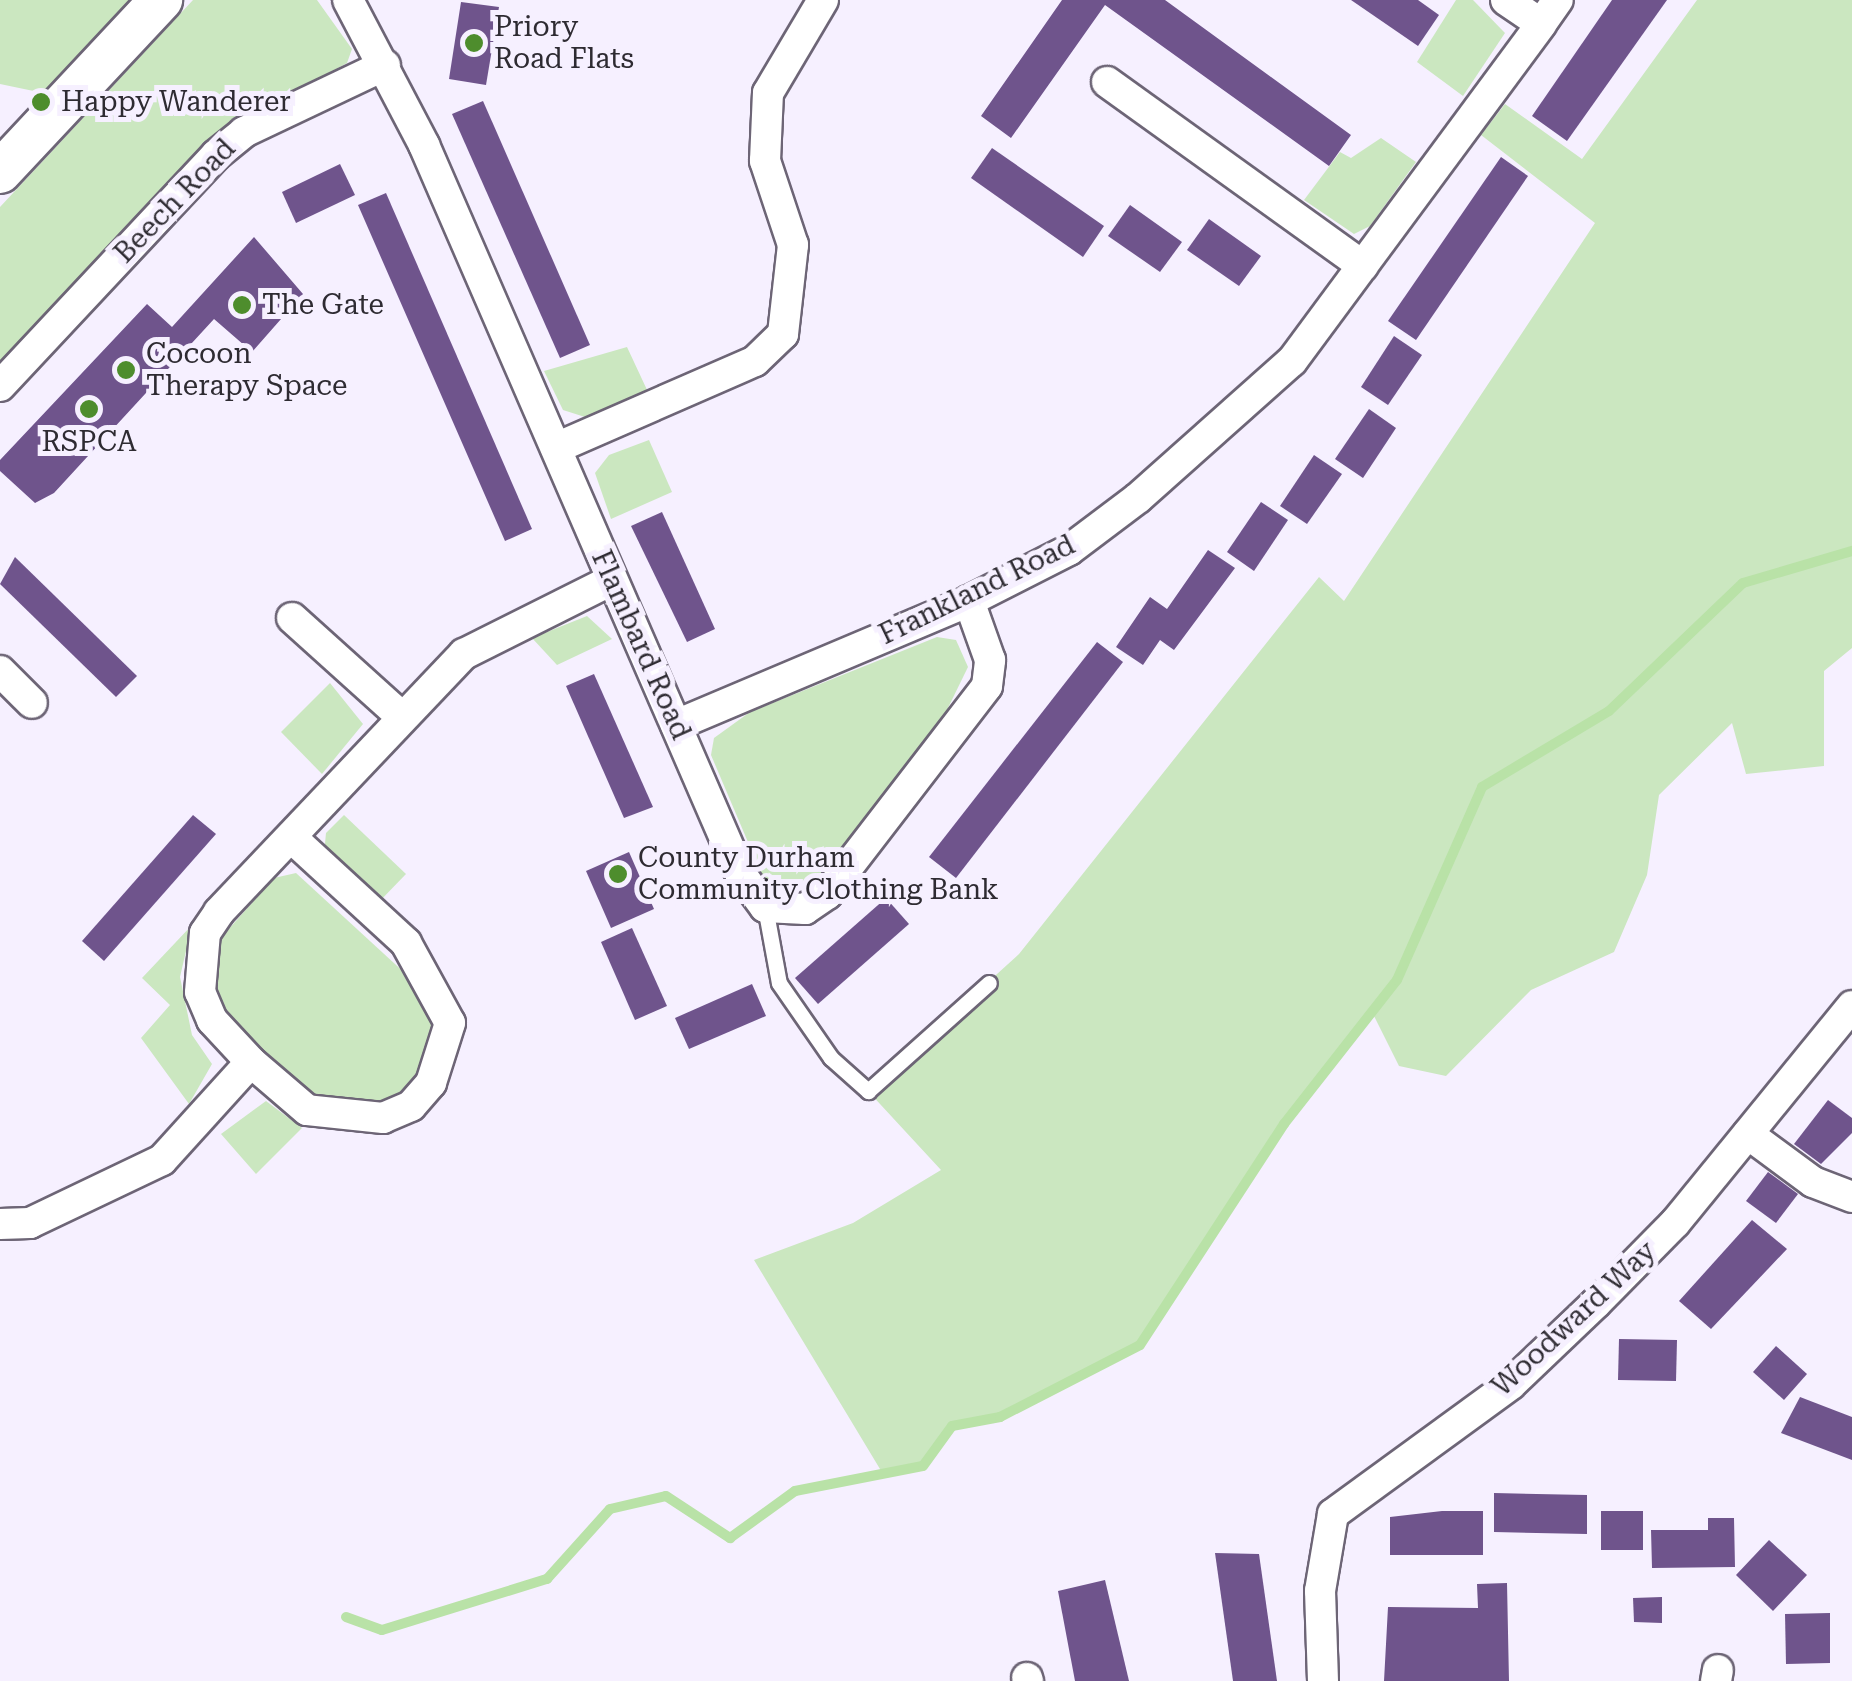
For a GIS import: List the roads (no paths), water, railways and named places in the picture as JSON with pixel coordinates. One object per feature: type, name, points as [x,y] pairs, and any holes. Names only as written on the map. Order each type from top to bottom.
[{"type":"street","points":[[0,172],[161,0]]},
{"type":"street","points":[[556,448],[754,361],[783,334],[793,245],[766,161],[768,93],[823,0]]},
{"type":"street","points":[[1506,0],[1550,12]]},
{"type":"street","name":"Flambard Road","points":[[357,4],[556,448],[740,873],[765,907]]},
{"type":"street","name":"Frankland Road","points":[[676,726],[969,601],[1068,550],[1138,498],[1292,360],[1550,12]]},
{"type":"street","name":"Beech Road","points":[[0,386],[230,143],[386,64]]},
{"type":"street","points":[[1107,82],[1362,266]]},
{"type":"street","points":[[292,838],[406,943],[438,987],[450,1022],[446,1054],[412,1106],[358,1122],[307,1110],[251,1062],[212,1020],[198,962],[219,912],[402,717],[508,625],[612,580]]},
{"type":"street","points":[[765,907],[804,909],[827,894],[987,686],[990,660],[969,601]]},
{"type":"street","points":[[292,618],[402,717]]},
{"type":"street","points":[[0,671],[32,703]]},
{"type":"street","name":"Woodward Way","points":[[1323,1681],[1320,1592],[1333,1514],[1511,1384],[1675,1223],[1852,1006]]},
{"type":"street","points":[[0,1224],[30,1223],[162,1160],[251,1062]]},
{"type":"street","points":[[1748,1134],[1813,1182],[1852,1197]]},
{"type":"lane","points":[[765,907],[779,983],[803,1024],[868,1091],[989,983]]},
{"type":"waterway","points":[[346,1617],[382,1630],[547,1579],[610,1509],[666,1496],[730,1538],[795,1491],[923,1466],[952,1426],[1000,1417],[1140,1345],[1284,1124],[1397,980],[1482,787],[1609,711],[1743,583],[1852,551]]},
{"type":"place","name":"Priory Road Flats","points":[[474,43]]},
{"type":"place","name":"Happy Wanderer","points":[[41,102]]},
{"type":"place","name":"The Gate","points":[[242,305]]},
{"type":"place","name":"Cocoon Therapy Space","points":[[126,370]]},
{"type":"place","name":"RSPCA","points":[[89,409]]},
{"type":"place","name":"County Durham Community Clothing Bank","points":[[618,874]]}]
